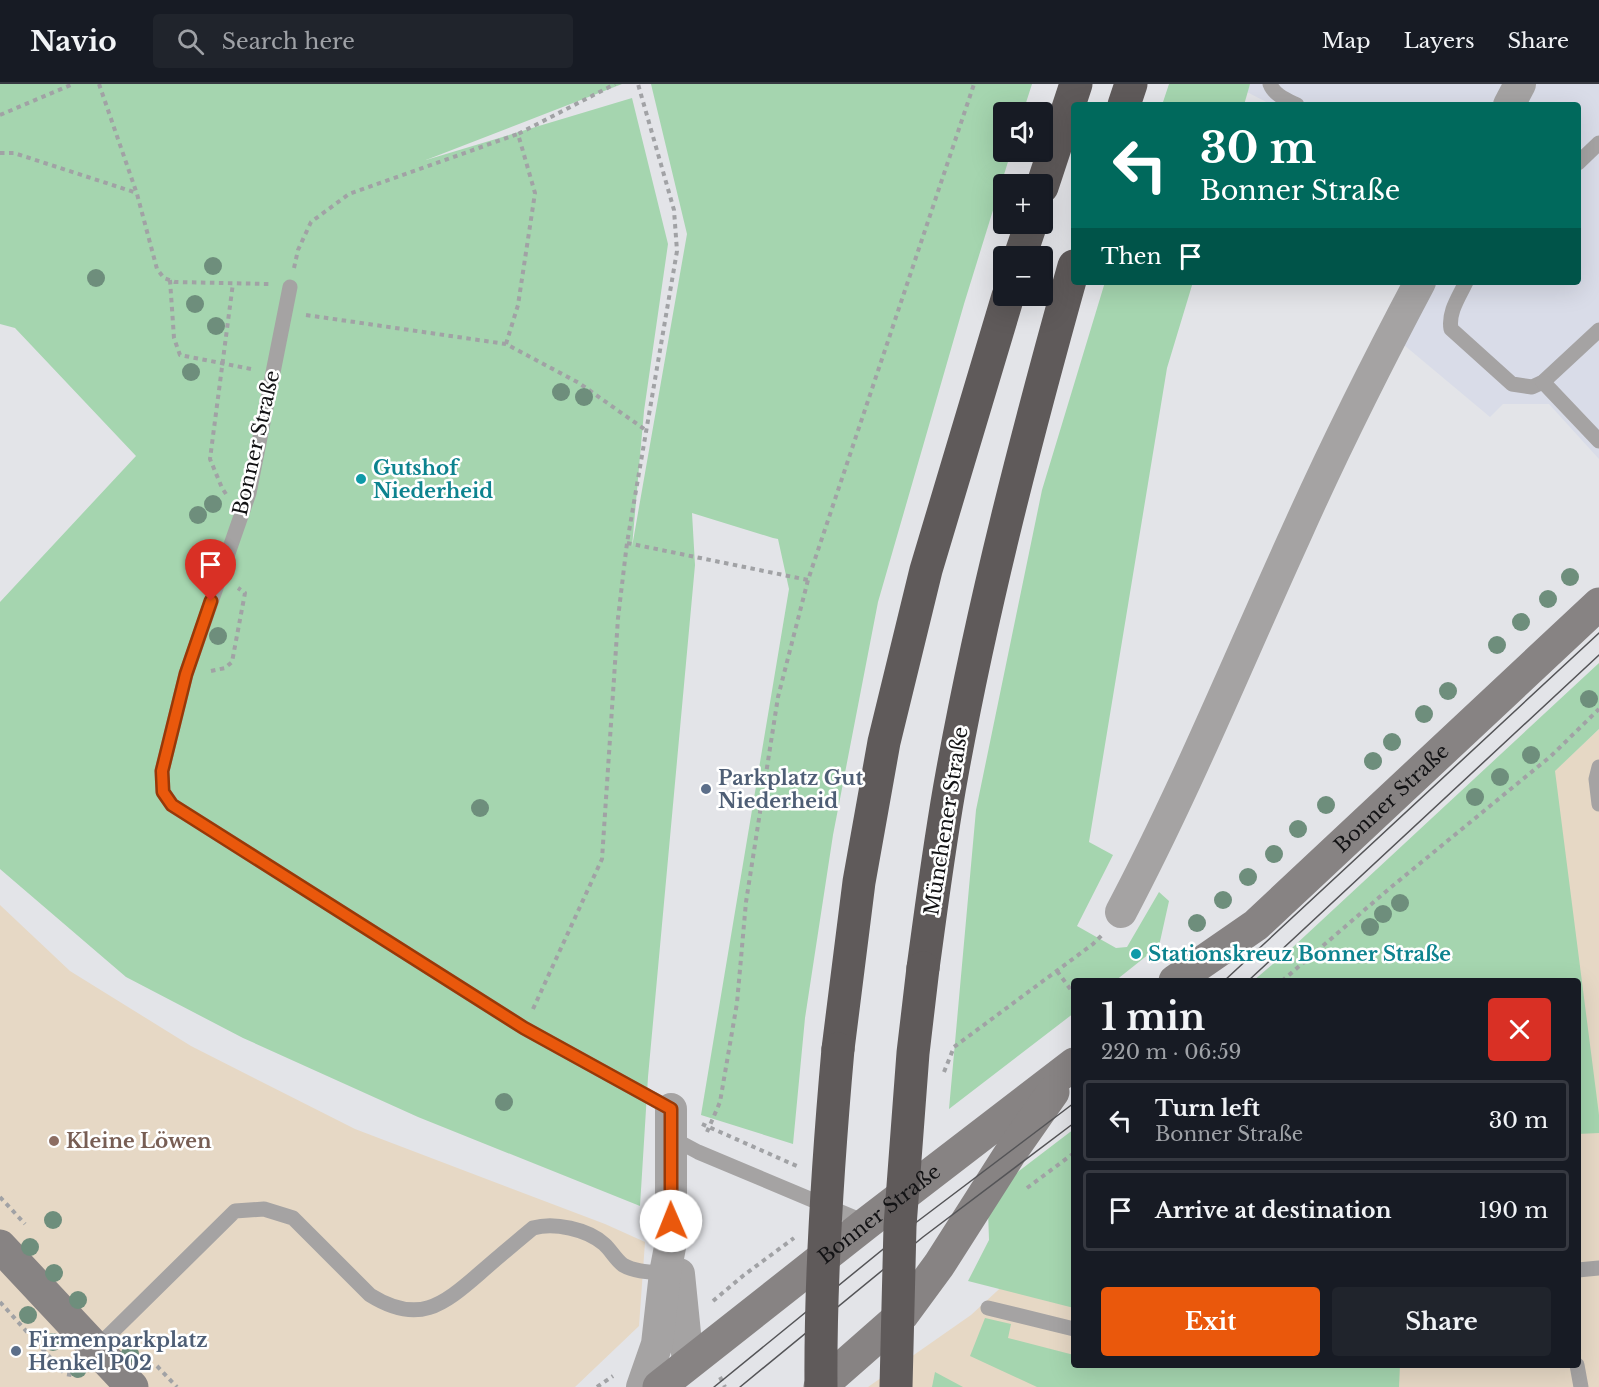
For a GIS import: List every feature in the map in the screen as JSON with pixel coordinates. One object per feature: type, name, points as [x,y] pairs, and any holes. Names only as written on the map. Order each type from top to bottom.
[{"type":"highway","points":[[1046,174],[1076,84]]},
{"type":"highway","points":[[1125,102],[1131,84]]},
{"type":"highway","name":"Münchener Straße","points":[[896,1387],[900,1226],[911,1076],[922,968],[952,775],[985,612],[1029,427],[1071,277]]},
{"type":"highway","points":[[820,1387],[827,1174],[837,1048],[859,882],[884,742],[926,570],[1005,306]]},
{"type":"main road","name":"Bonner Straße","points":[[1179,978],[1256,925],[1599,604]]},
{"type":"main road","name":"Bonner Straße","points":[[659,1387],[701,1375],[877,1215],[1071,1069]]},
{"type":"main road","name":"Bonner Straße","points":[[820,1387],[903,1314],[939,1265],[1011,1152],[1071,1070]]},
{"type":"main road","points":[[0,1245],[132,1387]]},
{"type":"street","points":[[1511,102],[1520,84]]},
{"type":"street","points":[[1121,912],[1152,855],[1207,737],[1295,535],[1350,418],[1418,285]]},
{"type":"street","points":[[642,1387],[657,1344],[671,1242],[670,1123]]},
{"type":"street","points":[[671,1242],[701,1375]]},
{"type":"lane","points":[[1270,84],[1279,95],[1292,102]]},
{"type":"lane","points":[[1581,160],[1599,143]]},
{"type":"lane","points":[[1465,285],[1452,311],[1449,321],[1451,329],[1512,384],[1532,387],[1543,382],[1599,330]]},
{"type":"lane","name":"Bonner Straße","points":[[290,287],[249,493],[186,674],[162,771],[163,792],[172,805],[670,1123],[698,1152],[877,1215]]},
{"type":"lane","points":[[1543,382],[1599,441]]},
{"type":"lane","points":[[1599,767],[1596,779],[1599,804]]},
{"type":"lane","points":[[96,1348],[235,1211],[264,1209],[293,1218],[370,1295],[381,1302],[405,1310],[423,1309],[452,1298],[533,1228],[544,1225],[560,1226],[591,1236],[605,1244],[625,1266],[641,1271],[665,1273]]},
{"type":"lane","points":[[1581,1270],[1599,1268]]},
{"type":"lane","points":[[988,1308],[1071,1328]]},
{"type":"lane","points":[[1578,1368],[1581,1387]]},
{"type":"path","points":[[0,115],[73,84]]},
{"type":"path","points":[[99,84],[137,194],[157,269],[164,278],[175,282],[290,287],[298,250],[311,222],[349,194],[519,134],[615,84]]},
{"type":"path","points":[[524,1028],[602,859],[618,618],[627,543],[677,251],[674,210],[638,84]]},
{"type":"path","points":[[710,1127],[720,1102],[737,1003],[746,902],[778,697],[808,580],[974,84]]},
{"type":"path","points":[[506,344],[518,305],[535,193],[519,134]]},
{"type":"path","points":[[0,153],[14,153],[137,194]]},
{"type":"path","points":[[170,280],[174,338],[180,355],[273,373]]},
{"type":"path","points":[[233,284],[210,459],[222,488],[241,514]]},
{"type":"path","points":[[285,312],[506,344],[579,383],[646,431]]},
{"type":"path","points":[[627,543],[808,580]]},
{"type":"path","points":[[186,674],[225,668],[232,662],[245,593],[240,588],[218,583]]},
{"type":"path","points":[[1285,978],[1390,888],[1542,764],[1599,709]]},
{"type":"path","points":[[941,1079],[954,1047],[1099,939],[1121,912]]},
{"type":"path","points":[[1057,971],[1071,990]]},
{"type":"path","points":[[670,1123],[710,1127],[803,1170]]},
{"type":"path","points":[[0,1302],[65,1374]]},
{"type":"path","points":[[701,1375],[725,1387]]},
{"type":"shaded area","points":[[1250,84],[1599,84],[1599,459],[1549,404],[1503,404],[1490,417],[1404,345],[1419,285],[1581,285],[1581,102],[1266,102],[1247,92]]},
{"type":"shaded area","points":[[1599,729],[1599,1387],[868,1387],[971,1315],[1071,1223],[1071,1368],[1581,1368],[1581,978],[1553,978],[1359,955]]},
{"type":"shaded area","points":[[0,905],[70,971],[191,1046],[355,1129],[605,1224],[645,1242],[639,1326],[575,1387],[0,1387]]},
{"type":"green space","points":[[0,84],[622,84],[426,160],[632,98],[668,244],[644,411],[632,547],[687,234],[651,84],[1032,84],[1026,102],[993,102],[993,162],[1008,162],[1004,174],[993,174],[993,210],[878,602],[833,835],[805,1018],[793,1144],[701,1115],[789,589],[778,539],[692,513],[695,565],[648,1077],[640,1206],[418,1117],[243,1038],[126,977],[0,869],[0,602],[136,456],[15,328],[0,324]]},
{"type":"green space","points":[[1169,84],[1250,84],[1245,102],[1163,102]]},
{"type":"green space","points":[[1104,285],[1192,285],[1167,368],[1089,842],[1113,855],[1077,926],[1116,948],[1127,947],[1159,892],[1169,901],[1159,946],[1119,978],[1071,978],[1071,1015],[949,1109],[976,810],[1042,490]]},
{"type":"green space","points":[[1599,663],[1599,729],[1555,771],[1599,1115],[1599,1133],[1581,1134],[1581,978],[1257,978],[1293,947]]},
{"type":"green space","points":[[1071,1131],[1071,1307],[968,1281],[989,1240],[988,1210],[1006,1181]]},
{"type":"green space","points":[[985,1318],[1011,1324],[1008,1338],[1071,1354],[1071,1368],[1400,1368],[1399,1387],[1037,1387],[970,1356]]},
{"type":"green space","points":[[935,1372],[963,1387],[932,1387]]},
{"type":"tram line","points":[[1227,978],[1599,633]]},
{"type":"tram line","points":[[1251,978],[1599,655]]},
{"type":"tram line","points":[[714,1387],[914,1224],[1071,1105]]},
{"type":"tram line","points":[[740,1387],[923,1237],[1071,1125]]},
{"type":"place","name":"Gutshof Niederheid","points":[[361,479]]},
{"type":"place","name":"Parkplatz Gut Niederheid","points":[[706,789]]},
{"type":"place","name":"Stationskreuz Bonner Straße","points":[[1136,954]]},
{"type":"place","name":"Kleine Löwen","points":[[54,1141]]},
{"type":"place","name":"Firmenparkplatz Henkel P02","points":[[16,1351]]},
{"type":"route","points":[[211,601],[186,674],[162,771],[163,792],[172,805],[524,1028],[671,1109],[671,1221]]}]
